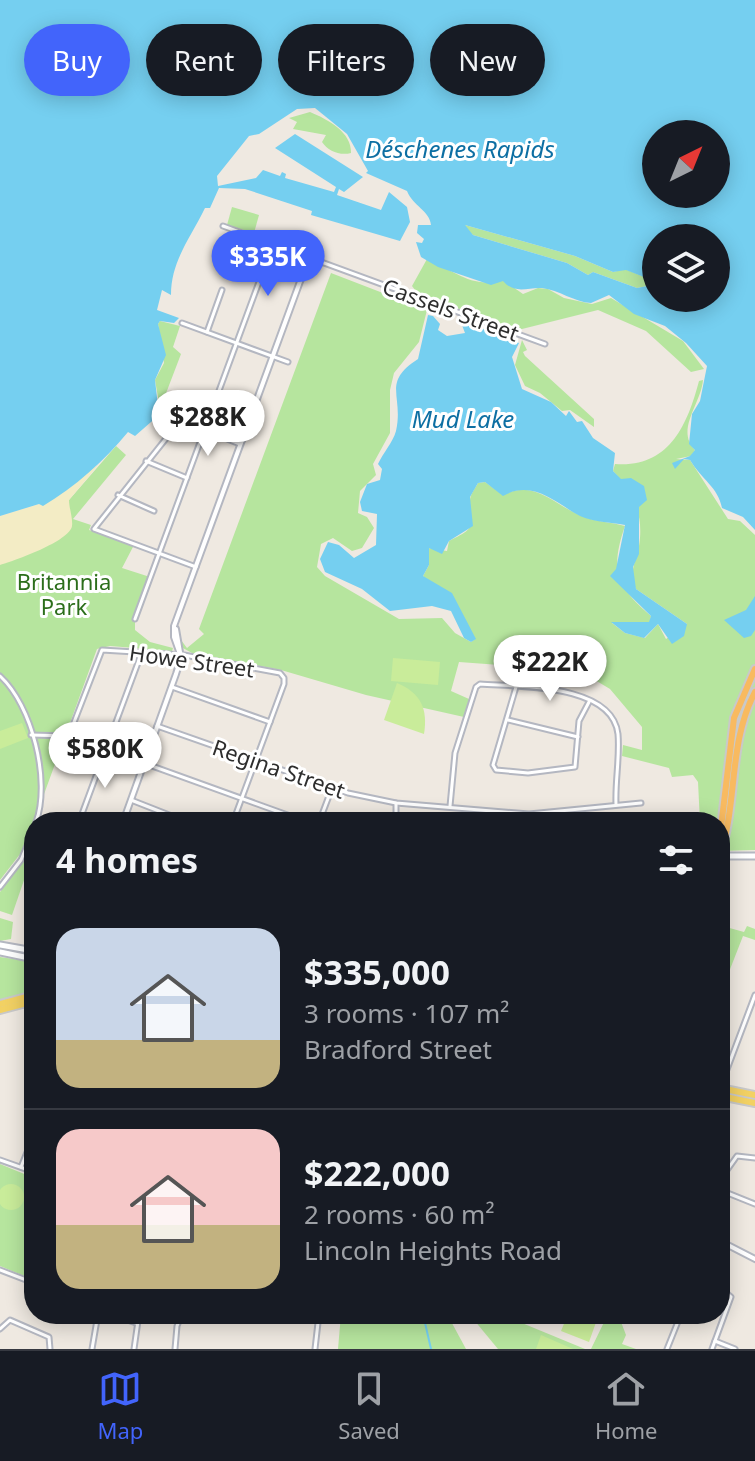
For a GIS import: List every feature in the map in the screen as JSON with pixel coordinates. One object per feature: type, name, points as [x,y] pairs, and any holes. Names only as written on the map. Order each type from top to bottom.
[{"type":"highway","points":[[723,812],[734,718],[755,669]]},
{"type":"highway","points":[[730,813],[740,732],[755,692]]},
{"type":"main road","points":[[730,856],[755,856]]},
{"type":"main road","points":[[0,945],[24,949]]},
{"type":"main road","points":[[0,952],[24,957]]},
{"type":"main road","points":[[0,1004],[24,1000]]},
{"type":"main road","points":[[0,1010],[24,1002]]},
{"type":"main road","points":[[730,1090],[755,1095]]},
{"type":"main road","points":[[730,1098],[755,1103]]},
{"type":"street","name":"Cassels Street","points":[[223,226],[545,344]]},
{"type":"street","points":[[135,619],[273,244]]},
{"type":"street","points":[[127,812],[172,687],[180,654],[176,622],[309,257]]},
{"type":"street","points":[[207,332],[222,290]]},
{"type":"street","points":[[182,323],[288,362]]},
{"type":"street","points":[[166,415],[240,444]]},
{"type":"street","points":[[180,421],[145,461],[94,529],[196,567]]},
{"type":"street","points":[[145,461],[187,478]]},
{"type":"street","points":[[118,495],[154,511]]},
{"type":"street","name":"Howe Street","points":[[69,736],[100,651],[180,654],[284,676],[270,722]]},
{"type":"street","points":[[83,812],[142,652]]},
{"type":"street","points":[[0,676],[14,690],[44,781],[38,812]]},
{"type":"street","points":[[450,806],[455,753],[476,687],[480,684],[572,691],[602,709],[618,731],[616,804]]},
{"type":"street","points":[[172,687],[270,722],[237,812]]},
{"type":"street","points":[[516,687],[493,765],[496,770],[528,773],[575,767],[579,721],[589,702]]},
{"type":"street","points":[[507,719],[578,737]]},
{"type":"street","name":"Regina Street","points":[[157,726],[332,788],[396,803],[509,812]]},
{"type":"street","points":[[31,735],[69,736],[280,812]]},
{"type":"street","points":[[59,761],[69,736]]},
{"type":"street","points":[[323,812],[332,788]]},
{"type":"street","points":[[131,800],[162,812]]},
{"type":"street","points":[[396,803],[396,812]]},
{"type":"street","name":"Regina Street","points":[[557,812],[641,803]]},
{"type":"street","points":[[0,887],[18,865],[24,852]]},
{"type":"street","points":[[730,1061],[755,995]]},
{"type":"street","points":[[730,1166],[737,1156],[755,1158]]},
{"type":"street","points":[[0,1160],[24,1168]]},
{"type":"street","points":[[21,1167],[24,1160]]},
{"type":"street","points":[[730,1194],[755,1204]]},
{"type":"street","points":[[730,1246],[755,1259]]},
{"type":"street","points":[[0,1270],[24,1279]]},
{"type":"street","points":[[0,1329],[10,1320],[44,1332],[49,1337],[50,1349]]},
{"type":"street","points":[[92,1349],[96,1324]]},
{"type":"street","points":[[134,1349],[136,1324]]},
{"type":"street","points":[[175,1349],[178,1324]]},
{"type":"street","points":[[315,1349],[318,1324]]},
{"type":"street","points":[[667,1349],[677,1324]]},
{"type":"street","points":[[712,1349],[721,1324]]},
{"type":"street","points":[[715,1341],[735,1349]]},
{"type":"green space","points":[[310,112],[343,133],[351,153],[339,153],[328,148],[322,142],[326,135],[293,129],[297,122],[289,118]]},
{"type":"green space","points":[[232,207],[259,215],[254,233],[227,225]]},
{"type":"green space","points":[[465,225],[575,256],[613,272],[625,269],[642,276],[642,287],[593,272],[588,275],[567,263],[473,235],[464,228]]},
{"type":"green space","points":[[427,259],[473,280],[503,280],[523,294],[538,288],[548,289],[564,298],[592,304],[611,298],[683,341],[704,369],[691,372],[646,331],[598,310],[518,330],[418,294],[412,286]]},
{"type":"green space","points":[[331,273],[427,310],[419,342],[394,373],[390,390],[390,433],[373,464],[376,475],[360,491],[358,513],[367,517],[374,528],[362,548],[352,551],[333,538],[321,544],[317,567],[325,576],[399,619],[442,618],[455,633],[471,642],[475,639],[423,576],[429,565],[429,548],[447,551],[449,541],[465,533],[470,526],[471,496],[478,483],[485,482],[503,495],[514,491],[535,492],[582,516],[625,526],[618,554],[619,576],[630,595],[651,616],[650,622],[612,623],[625,633],[645,638],[658,624],[666,639],[687,624],[636,589],[633,573],[639,546],[639,514],[632,496],[613,471],[615,464],[649,459],[673,441],[688,414],[699,381],[703,380],[688,425],[690,442],[695,450],[691,456],[676,459],[690,460],[728,519],[740,521],[755,535],[755,850],[730,851],[730,812],[700,812],[698,782],[693,775],[672,777],[669,768],[622,756],[623,745],[642,750],[642,727],[610,689],[580,671],[459,662],[451,691],[469,699],[464,717],[366,695],[281,670],[192,653],[181,647],[178,636],[187,648],[204,634],[199,629]]},
{"type":"green space","points":[[160,321],[180,326],[173,347],[181,354],[160,409],[155,380],[164,363]]},
{"type":"green space","points":[[522,340],[527,350],[523,352],[525,356],[594,419],[594,427],[570,410],[562,411],[540,393],[525,386],[515,365]]},
{"type":"green space","name":"Britannia Park","points":[[116,446],[126,455],[73,519],[91,525],[89,530],[134,545],[122,568],[150,577],[135,619],[135,630],[150,642],[173,648],[172,651],[110,646],[97,649],[38,812],[24,812],[24,849],[0,880],[0,516],[69,514],[69,500]]},
{"type":"green space","points":[[393,658],[440,662],[438,685],[391,681]]},
{"type":"green space","points":[[397,683],[412,692],[421,703],[425,717],[424,734],[384,720]]},
{"type":"green space","points":[[22,723],[28,738],[0,749],[0,731]]},
{"type":"green space","points":[[24,860],[24,880],[12,915],[0,911],[0,892]]},
{"type":"green space","points":[[0,918],[13,922],[11,939],[0,941]]},
{"type":"green space","points":[[747,926],[755,929],[755,940],[743,936],[730,969],[730,928],[744,932]]},
{"type":"green space","points":[[0,957],[24,961],[24,995],[0,1001]]},
{"type":"green space","points":[[0,1164],[24,1174],[24,1276],[0,1266]]},
{"type":"green space","points":[[6,1185],[16,1185],[23,1192],[23,1202],[16,1209],[6,1209],[-1,1202],[-1,1192]]},
{"type":"green space","points":[[340,1324],[452,1324],[466,1349],[338,1349]]},
{"type":"green space","points":[[477,1324],[524,1324],[585,1349],[498,1349]]},
{"type":"green space","points":[[564,1324],[595,1324],[589,1342],[561,1331]]},
{"type":"green space","points":[[603,1324],[622,1324],[626,1335],[622,1344],[636,1349],[591,1349]]},
{"type":"green space","points":[[541,1335],[573,1349],[536,1349]]},
{"type":"sand","points":[[99,464],[69,500],[72,526],[69,532],[40,550],[0,565],[0,516],[43,505]]},
{"type":"water","name":"Déschenes Rapids","points":[[0,0],[755,0],[755,530],[743,517],[722,508],[713,489],[690,460],[684,459],[675,469],[672,463],[690,456],[695,450],[689,444],[692,414],[700,401],[707,366],[686,343],[665,326],[634,314],[609,295],[591,303],[542,288],[517,289],[503,281],[491,285],[438,267],[421,257],[416,242],[422,243],[424,239],[417,233],[418,225],[431,225],[428,216],[407,191],[366,173],[368,171],[347,134],[315,108],[297,109],[259,134],[249,136],[217,176],[218,186],[256,178],[263,170],[280,176],[282,172],[286,174],[285,178],[334,192],[336,187],[275,148],[295,134],[363,177],[344,192],[339,189],[337,195],[381,210],[389,192],[407,207],[410,222],[400,241],[311,215],[312,211],[245,189],[219,188],[210,208],[205,208],[182,250],[174,271],[171,295],[162,290],[157,310],[179,318],[174,323],[160,321],[158,324],[166,355],[155,380],[159,415],[135,436],[128,432],[88,473],[55,499],[43,506],[39,504],[0,516]]},
{"type":"water","name":"Mud Lake","points":[[428,315],[433,316],[440,324],[438,330],[447,336],[465,333],[460,320],[519,343],[512,357],[522,389],[551,402],[566,416],[569,411],[577,422],[582,421],[593,438],[615,453],[613,471],[621,479],[631,478],[644,486],[647,500],[639,507],[639,554],[633,567],[636,589],[687,624],[684,636],[672,644],[658,624],[644,638],[625,633],[611,622],[649,622],[651,616],[610,576],[616,569],[625,525],[585,518],[534,491],[514,491],[503,496],[485,482],[478,483],[470,497],[473,526],[449,541],[442,554],[429,548],[429,565],[423,576],[452,593],[476,639],[471,642],[464,638],[451,611],[432,606],[390,611],[362,589],[325,572],[320,559],[328,542],[339,545],[354,558],[376,545],[377,514],[362,511],[360,502],[367,484],[380,480],[382,469],[378,464],[396,431],[397,383],[400,375],[418,359]]},
{"type":"water","points":[[755,596],[755,630],[751,636],[744,638],[724,620],[746,610]]},
{"type":"waterway","points":[[425,1324],[431,1349]]}]
